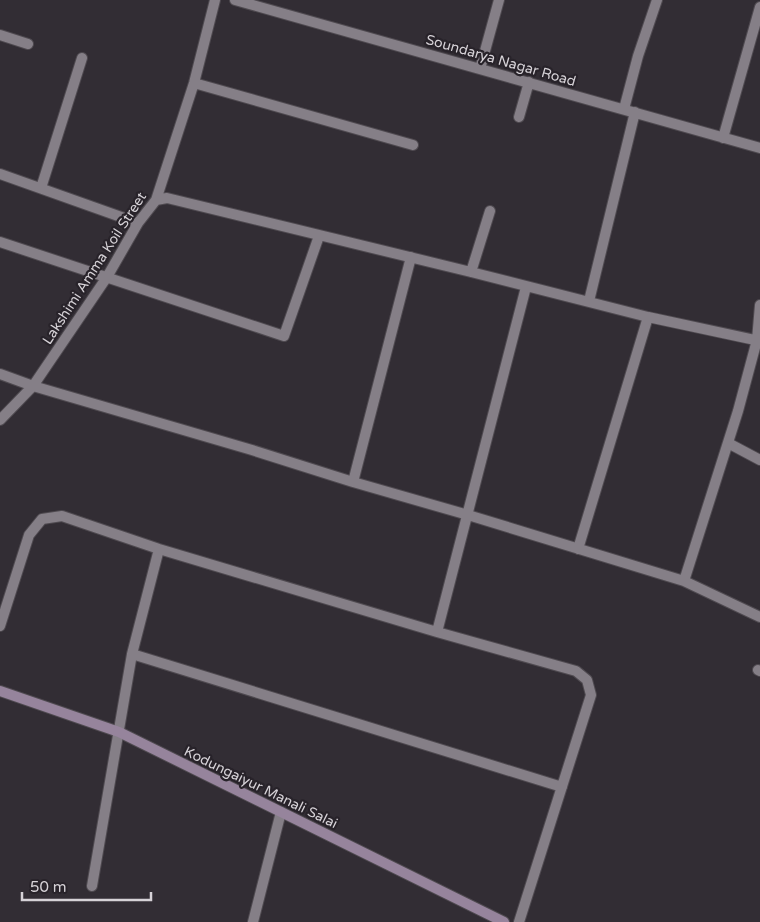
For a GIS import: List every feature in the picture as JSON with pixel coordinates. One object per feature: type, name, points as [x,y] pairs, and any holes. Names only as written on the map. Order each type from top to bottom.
[{"type":"street","name":"Lakshimi Amma Koil Street","points":[[0,420],[33,386],[107,277],[138,223],[156,200],[194,83],[215,0]]},
{"type":"street","name":"Soundarya Nagar Road","points":[[235,0],[760,148]]},
{"type":"street","points":[[480,69],[499,0]]},
{"type":"street","points":[[624,109],[638,56],[657,0]]},
{"type":"street","points":[[723,138],[760,7]]},
{"type":"street","points":[[0,35],[28,44]]},
{"type":"street","points":[[41,188],[82,58]]},
{"type":"street","points":[[519,118],[529,82]]},
{"type":"street","points":[[194,83],[413,145]]},
{"type":"street","points":[[589,301],[635,112]]},
{"type":"street","points":[[0,174],[138,223]]},
{"type":"street","points":[[156,200],[167,198],[648,317],[759,340]]},
{"type":"street","points":[[471,272],[490,211]]},
{"type":"street","points":[[0,242],[284,336],[319,236]]},
{"type":"street","points":[[353,482],[411,257]]},
{"type":"street","points":[[437,632],[526,287]]},
{"type":"street","points":[[684,581],[759,340],[760,305]]},
{"type":"street","points":[[578,549],[648,317]]},
{"type":"street","points":[[0,374],[33,386],[242,447],[684,581],[760,617]]},
{"type":"street","points":[[728,443],[760,460]]},
{"type":"street","points":[[0,626],[29,535],[42,519],[62,516],[159,549],[437,632],[576,671],[587,680],[591,695],[519,922]]},
{"type":"street","points":[[92,886],[132,654],[159,549]]},
{"type":"street","points":[[132,654],[562,788]]},
{"type":"street","name":"Kodungaiyur Manali Salai","points":[[0,691],[119,732],[504,922]]},
{"type":"street","points":[[252,922],[280,812]]}]
